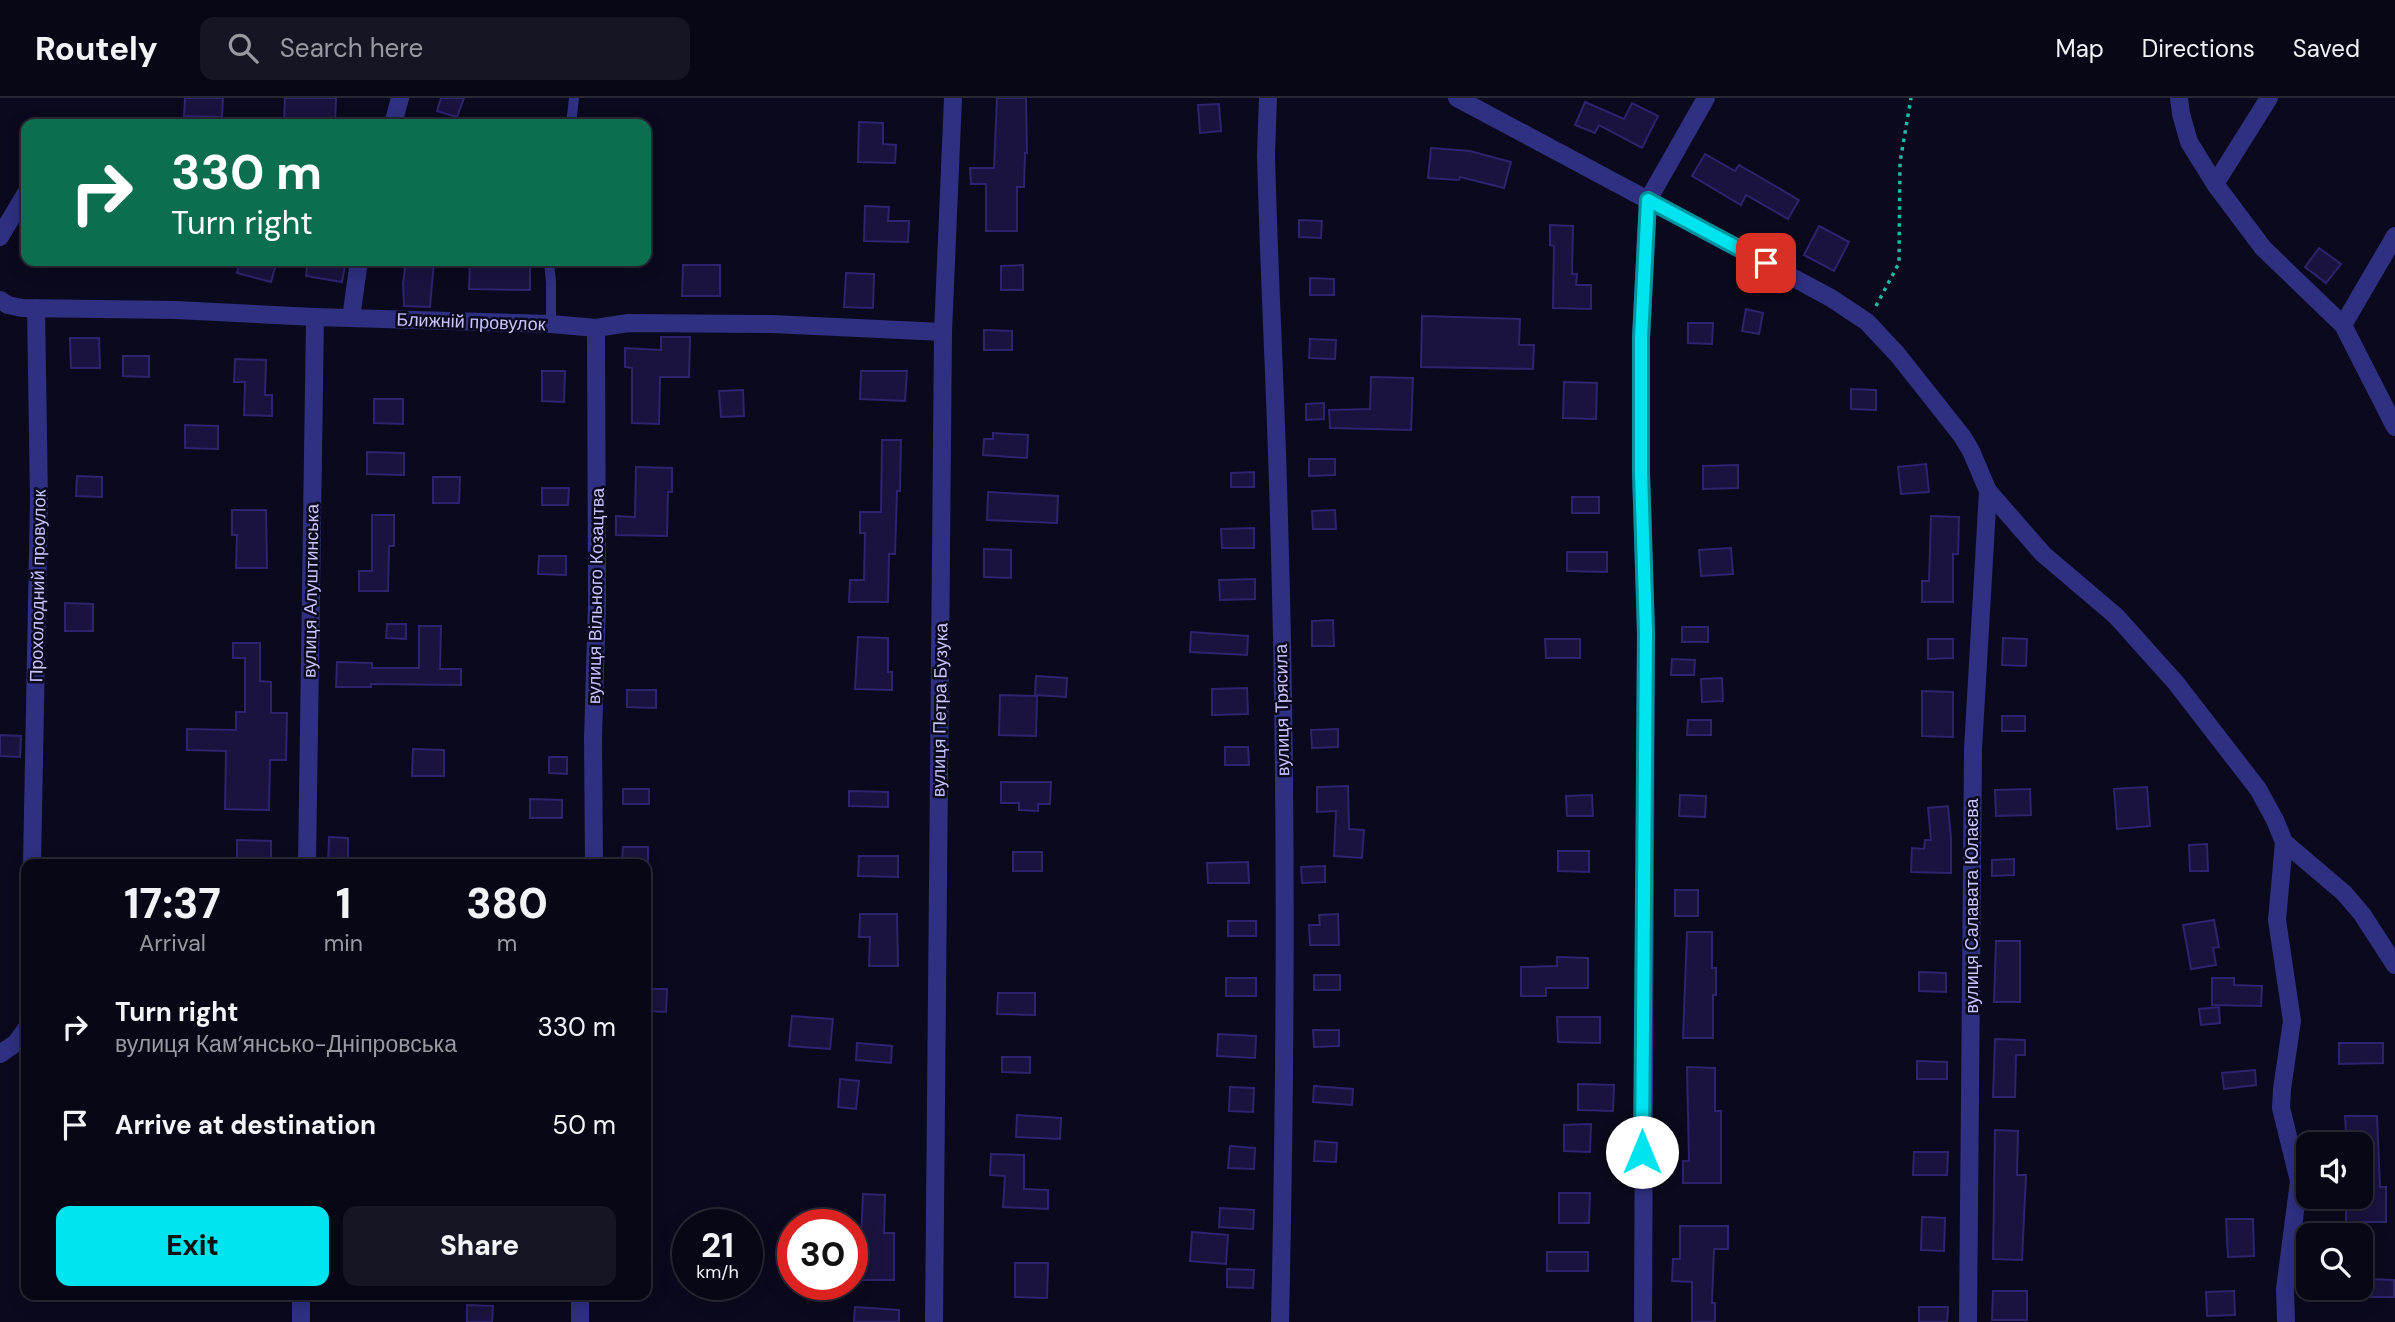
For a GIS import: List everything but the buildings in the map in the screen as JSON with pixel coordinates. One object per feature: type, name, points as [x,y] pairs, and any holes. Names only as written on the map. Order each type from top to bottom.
[{"type":"street","points":[[394,119],[400,98]]},
{"type":"street","name":"вулиця Петра Бузука","points":[[934,1322],[943,332],[953,98]]},
{"type":"street","name":"вулиця Трясила","points":[[1268,98],[1266,155],[1279,519],[1283,742],[1284,1113],[1280,1322]]},
{"type":"street","points":[[1457,98],[1831,298],[1867,322],[1897,354],[1962,436],[1988,491],[2043,554],[2116,616],[2175,683],[2258,789],[2284,842],[2278,936],[2292,1021],[2281,1108],[2299,1181],[2285,1289],[2286,1322]]},
{"type":"street","points":[[1643,1322],[1646,633],[1641,472],[1641,338],[1648,200],[1706,98]]},
{"type":"street","points":[[2179,98],[2189,142],[2215,184],[2263,248],[2343,325],[2395,427]]},
{"type":"street","points":[[2215,184],[2269,98]]},
{"type":"street","points":[[0,237],[21,201]]},
{"type":"street","points":[[2343,325],[2395,236]]},
{"type":"street","points":[[351,318],[358,266]]},
{"type":"street","name":"Ближній провулок","points":[[0,300],[8,305],[36,308],[176,310],[596,328],[628,323],[772,324],[943,332]]},
{"type":"street","name":"Прохолодний провулок","points":[[32,859],[39,500],[36,308]]},
{"type":"street","name":"вулиця Алуштинська","points":[[307,859],[315,317]]},
{"type":"street","name":"вулиця Вільного Козацтва","points":[[594,859],[596,328]]},
{"type":"street","name":"вулиця Салавата Юлаєва","points":[[1968,1322],[1973,749],[1988,491]]},
{"type":"street","points":[[2284,842],[2344,894],[2362,914],[2395,965]]},
{"type":"street","points":[[0,1054],[21,1036]]},
{"type":"street","points":[[301,1300],[301,1322]]},
{"type":"street","points":[[580,1300],[580,1322]]},
{"type":"lane","points":[[572,119],[574,98]]},
{"type":"lane","points":[[549,266],[551,324]]},
{"type":"path","points":[[1867,322],[1899,263],[1900,162],[1912,98]]},
{"type":"route","points":[[1642,1152],[1646,633],[1641,472],[1641,338],[1648,200],[1766,263]]}]
